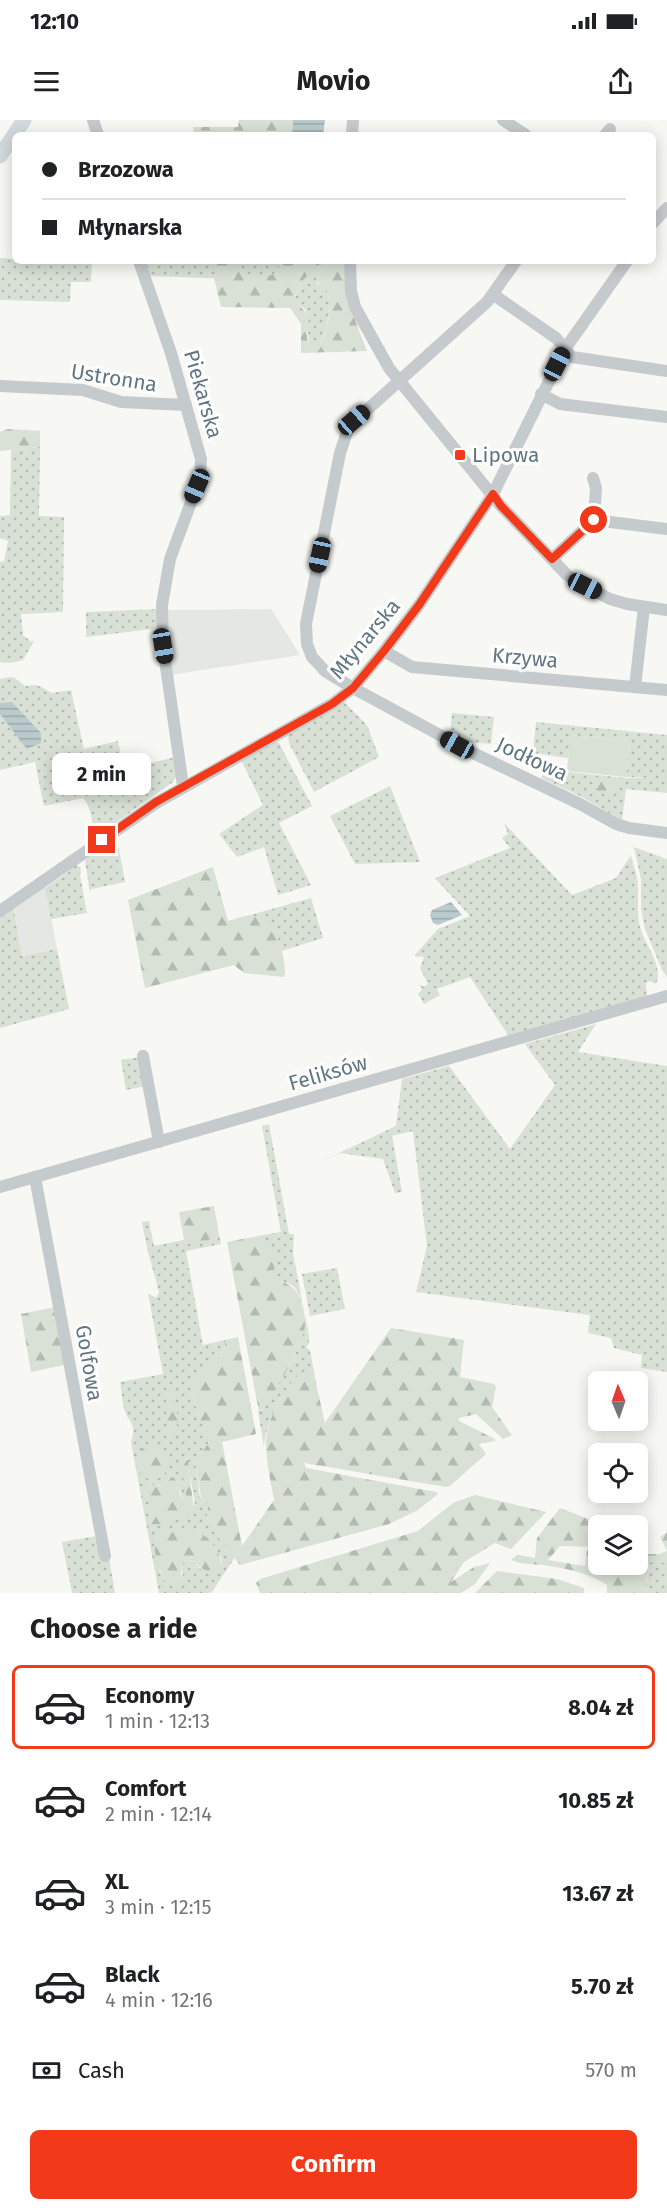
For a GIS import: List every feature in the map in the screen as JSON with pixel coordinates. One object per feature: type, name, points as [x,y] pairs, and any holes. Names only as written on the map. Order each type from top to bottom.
[{"type":"main road","points":[[0,156],[12,138]]},
{"type":"street","points":[[503,120],[521,132]]},
{"type":"street","points":[[656,221],[667,208]]},
{"type":"street","name":"Piekarska","points":[[140,264],[171,353],[200,451],[201,472],[170,558],[162,623],[183,786]]},
{"type":"street","points":[[350,264],[351,291],[355,307],[386,362],[501,506],[567,575],[610,599],[667,610]]},
{"type":"street","name":"Jodłowa","points":[[514,264],[494,295],[354,420],[344,436],[306,624],[307,644],[312,657],[325,671],[473,753],[580,804],[616,824],[639,830],[667,833]]},
{"type":"street","name":"Młynarska","points":[[0,910],[156,802],[332,704],[353,688],[419,605],[493,494],[565,349],[625,264]]},
{"type":"street","points":[[494,295],[556,338],[572,357],[579,360],[667,371]]},
{"type":"street","name":"Ustronna","points":[[0,386],[82,390],[121,402],[186,405]]},
{"type":"street","points":[[541,394],[560,404],[667,417]]},
{"type":"street","points":[[552,559],[594,520],[596,488],[593,478]]},
{"type":"street","points":[[594,520],[667,525]]},
{"type":"street","points":[[635,687],[644,607]]},
{"type":"street","name":"Krzywa","points":[[384,651],[412,667],[667,690]]},
{"type":"street","name":"Feliksów","points":[[0,1187],[667,996]]},
{"type":"street","points":[[143,1056],[159,1142]]},
{"type":"street","name":"Golfowa","points":[[35,1177],[105,1556]]},
{"type":"shaded area","points":[[293,120],[325,120],[323,132],[292,132]]},
{"type":"shaded area","points":[[271,609],[300,655],[170,675],[164,610]]},
{"type":"shaded area","points":[[12,702],[41,733],[41,743],[27,749],[0,714],[0,703]]},
{"type":"shaded area","points":[[45,883],[57,949],[22,956],[13,903]]},
{"type":"shaded area","points":[[451,902],[462,915],[438,925],[433,923],[430,915],[432,910]]},
{"type":"green space","points":[[239,120],[293,120],[292,132],[194,132],[193,127],[238,127]]},
{"type":"green space","points":[[0,258],[12,259],[12,264],[92,264],[91,282],[71,282],[70,302],[0,300]]},
{"type":"green space","points":[[146,264],[309,264],[287,281],[150,276]]},
{"type":"green space","points":[[216,264],[238,264],[248,274],[264,276],[276,274],[280,264],[320,264],[301,282],[295,296],[299,305],[309,316],[307,338],[309,344],[315,347],[320,345],[325,334],[330,305],[328,293],[316,279],[328,264],[346,264],[347,299],[367,351],[301,353],[301,324],[290,308],[221,307],[214,278]]},
{"type":"green space","points":[[320,264],[328,264],[318,274],[317,283],[328,293],[329,312],[320,345],[315,347],[309,344],[306,310],[299,305],[295,297],[301,282]]},
{"type":"green space","points":[[8,429],[40,431],[40,447],[0,451],[0,432]]},
{"type":"green space","points":[[40,447],[39,516],[64,517],[63,612],[21,614],[23,635],[30,641],[34,641],[23,660],[10,663],[0,662],[0,562],[4,561],[8,541],[0,538],[0,516],[10,515],[11,450]]},
{"type":"green space","points":[[159,609],[157,624],[152,629],[86,637],[86,612]]},
{"type":"green space","points":[[11,677],[25,686],[37,685],[52,693],[71,690],[84,749],[118,741],[124,769],[176,757],[177,775],[173,782],[90,841],[92,819],[89,807],[83,798],[44,806],[35,762],[0,770],[0,679]]},
{"type":"green space","points":[[342,700],[367,725],[379,757],[314,792],[289,743],[288,735]]},
{"type":"green space","points":[[452,713],[494,717],[491,744],[465,742],[450,733]]},
{"type":"green space","points":[[536,722],[667,735],[667,793],[626,789],[622,821],[582,797],[541,778],[544,772],[550,770],[626,778],[656,778],[626,777],[629,741],[571,735],[568,758],[533,753]]},
{"type":"green space","points":[[570,735],[629,741],[626,777],[567,771]]},
{"type":"green space","points":[[272,741],[279,743],[312,806],[279,823],[311,885],[278,895],[264,847],[237,857],[219,834],[263,805],[242,762],[237,760]]},
{"type":"green space","points":[[596,777],[617,778],[623,783],[616,791],[600,793],[593,785]]},
{"type":"green space","points":[[390,786],[420,862],[355,864],[330,816]]},
{"type":"green space","points":[[504,823],[572,895],[616,878],[631,855],[638,884],[639,924],[658,971],[656,984],[650,981],[646,983],[647,996],[510,1038],[470,977],[437,989],[440,995],[424,1004],[418,994],[422,990],[419,984],[424,987],[428,984],[420,968],[424,957],[414,956],[438,929],[470,916],[435,878],[510,848],[502,838],[508,834]]},
{"type":"green space","points":[[116,834],[125,882],[91,889],[90,893],[85,861],[90,854]]},
{"type":"green space","points":[[634,847],[667,859],[667,977],[645,929],[641,909],[641,879]]},
{"type":"green space","points":[[76,864],[81,868],[80,875],[87,913],[51,919],[45,888]]},
{"type":"green space","points":[[213,867],[228,921],[245,916],[256,916],[270,925],[282,949],[285,975],[283,977],[244,973],[234,965],[145,988],[128,900]]},
{"type":"green space","points":[[311,898],[323,938],[282,951],[278,940],[247,916]]},
{"type":"green space","points":[[13,905],[22,956],[57,949],[69,1009],[0,1028],[0,916]]},
{"type":"green space","points":[[596,1024],[578,1052],[667,1066],[667,1372],[641,1368],[642,1355],[614,1348],[611,1338],[588,1333],[590,1315],[416,1292],[427,1246],[413,1131],[392,1136],[402,1192],[395,1193],[383,1159],[340,1153],[318,1163],[396,1126],[402,1079],[449,1066],[510,1149],[555,1085],[525,1044]]},
{"type":"green space","points":[[140,1057],[146,1086],[126,1090],[121,1060]]},
{"type":"green space","points":[[269,1124],[289,1234],[294,1234],[293,1253],[303,1303],[293,1286],[275,1277],[268,1264],[261,1238],[253,1237],[281,1232],[262,1126]]},
{"type":"green space","points":[[214,1206],[219,1234],[216,1238],[185,1245],[179,1212]]},
{"type":"green space","points":[[149,1221],[154,1246],[184,1240],[185,1244],[216,1238],[219,1234],[221,1244],[186,1251],[203,1345],[225,1340],[225,1348],[218,1359],[190,1383],[197,1412],[209,1438],[208,1444],[195,1461],[200,1497],[208,1505],[207,1522],[209,1526],[235,1557],[212,1592],[208,1593],[159,1593],[131,1442],[133,1428],[123,1404],[120,1382],[163,1374],[148,1293],[156,1298],[159,1292],[142,1222]],"holes":[[[186,1458],[195,1505],[150,1524],[151,1509],[145,1491],[149,1484],[160,1485],[169,1479],[176,1480],[183,1500],[187,1500]],[[200,1531],[220,1555],[222,1562],[202,1570],[191,1560],[185,1561],[181,1565],[183,1577],[167,1585],[159,1569]]]},
{"type":"green space","points":[[253,1237],[265,1240],[272,1247],[274,1270],[271,1271],[298,1294],[305,1320],[303,1335],[290,1364],[271,1397],[259,1412],[227,1242]]},
{"type":"green space","points":[[337,1268],[345,1309],[310,1316],[302,1274]]},
{"type":"green space","points":[[303,1304],[309,1336],[306,1348],[310,1350],[317,1388],[313,1377],[295,1378],[275,1410],[264,1447],[258,1411],[261,1411],[296,1351],[305,1319]]},
{"type":"green space","points":[[55,1307],[64,1365],[31,1372],[21,1314]]},
{"type":"green space","points":[[391,1328],[464,1340],[460,1377],[494,1384],[496,1387],[492,1407],[512,1435],[503,1439],[476,1414],[459,1418],[459,1421],[495,1441],[479,1444],[486,1454],[446,1487],[304,1463],[306,1468],[438,1494],[418,1510],[389,1524],[240,1565],[207,1522],[208,1505],[201,1497],[195,1461],[208,1444],[209,1438],[197,1412],[190,1383],[218,1359],[225,1348],[225,1340],[238,1337],[256,1434],[222,1442],[242,1546],[274,1500],[267,1456],[267,1432],[277,1406],[292,1382],[305,1372],[313,1377],[325,1423]]},
{"type":"green space","points":[[169,1390],[173,1393],[177,1414],[174,1433],[168,1431],[167,1428],[166,1400]]},
{"type":"green space","points":[[148,1446],[166,1451],[171,1462],[164,1474],[156,1479],[148,1479],[137,1468],[136,1460],[139,1452]]},
{"type":"green space","points":[[183,1458],[188,1461],[194,1511],[173,1521],[150,1524],[151,1509],[145,1491],[149,1484],[160,1486],[173,1477],[177,1482],[181,1498],[187,1500],[181,1465]]},
{"type":"green space","points":[[475,1495],[546,1512],[511,1549],[495,1543],[464,1562],[451,1582],[474,1567],[490,1563],[475,1584],[461,1593],[260,1593],[256,1583],[260,1579],[418,1531],[453,1503]]},
{"type":"green space","points":[[560,1508],[588,1519],[588,1547],[560,1546],[548,1560],[585,1566],[588,1550],[588,1575],[648,1575],[646,1593],[607,1593],[607,1585],[585,1574],[511,1560],[517,1555],[535,1558],[537,1538]]},
{"type":"green space","points":[[187,1527],[206,1536],[211,1542],[219,1555],[220,1568],[207,1570],[191,1560],[185,1561],[181,1565],[182,1583],[174,1586],[167,1585],[155,1551],[156,1538],[159,1534]]},
{"type":"green space","points":[[667,1532],[667,1551],[660,1537]]},
{"type":"green space","points":[[97,1536],[108,1552],[115,1593],[72,1593],[62,1542]]},
{"type":"green space","points":[[667,1551],[667,1563],[654,1561],[649,1563],[648,1573],[648,1554]]},
{"type":"green space","points":[[654,1561],[667,1563],[667,1593],[646,1593],[649,1563]]},
{"type":"green space","points":[[497,1571],[557,1579],[584,1588],[584,1593],[475,1593]]},
{"type":"place","name":"Lipowa","points":[[460,455]]},
{"type":"route","points":[[102,840],[156,802],[332,704],[353,688],[419,605],[493,494],[501,506],[552,559],[594,520]]}]
